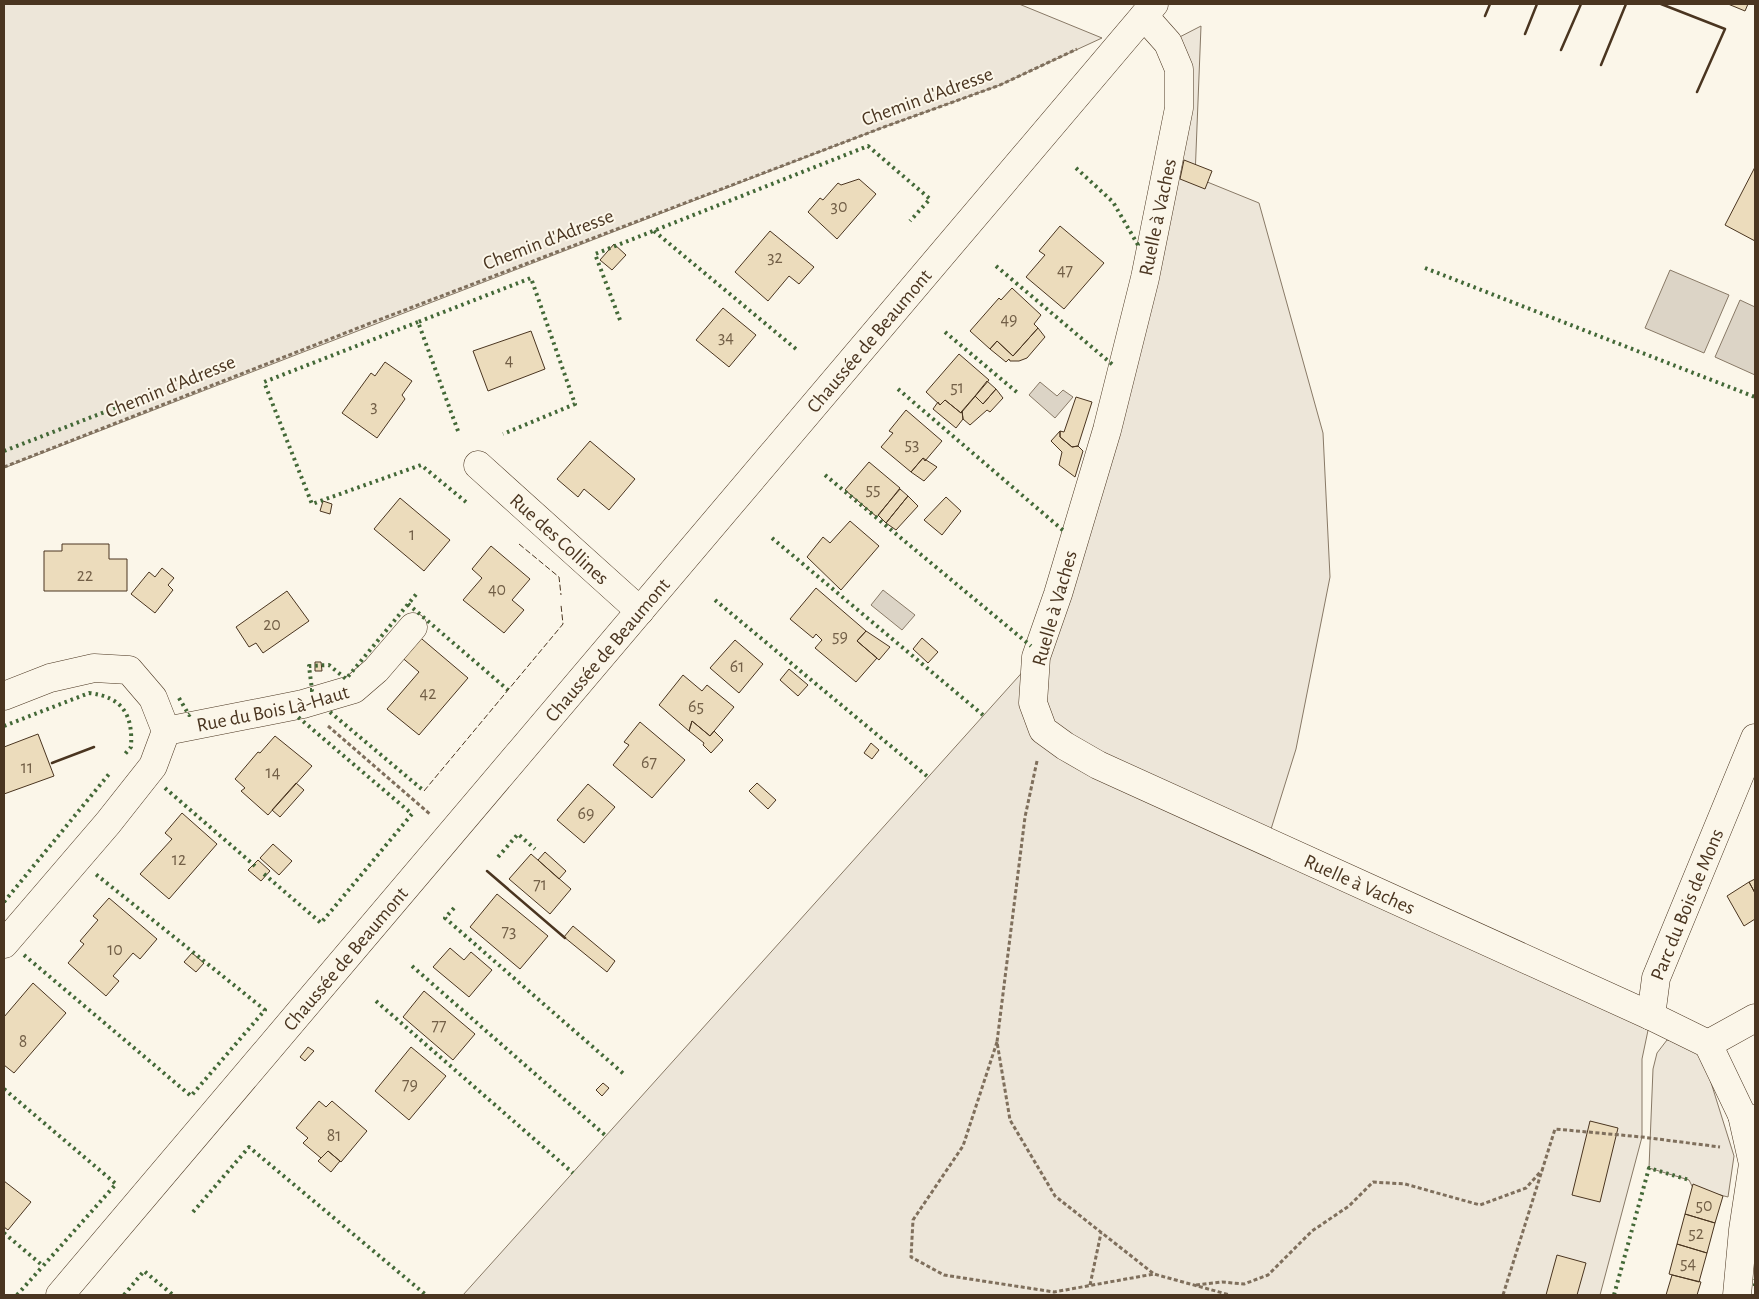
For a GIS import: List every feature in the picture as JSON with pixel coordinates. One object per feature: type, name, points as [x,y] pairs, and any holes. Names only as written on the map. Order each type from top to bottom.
[{"type":"street","name":"Chaussée de Beaumont","points":[[60,1295],[1149,10]]},
{"type":"street","name":"Ruelle à Vaches","points":[[1149,10],[1168,43],[1179,69],[1179,108],[1144,278],[1108,430],[1058,594],[1036,657],[1033,703],[1043,730],[1098,765],[1651,1016]]},
{"type":"street","name":"Rue des Collines","points":[[478,465],[640,611]]},
{"type":"street","name":"Rue du Bois Là-Haut","points":[[166,731],[303,704],[354,689],[376,670],[412,626]]},
{"type":"street","points":[[4,696],[50,678],[94,668],[130,670],[153,698],[166,731],[152,766],[108,823],[4,944]]},
{"type":"street","name":"Parc du Bois de Mons","points":[[1651,1016],[1656,978],[1755,738]]},
{"type":"street","points":[[1651,1016],[1708,1044],[1749,1118],[1749,1151],[1753,1164],[1743,1230],[1737,1295]]},
{"type":"street","points":[[1708,1044],[1755,1018]]},
{"type":"path","name":"Chemin d'Adresse","points":[[4,467],[386,316],[884,127],[1000,85],[1085,46]]},
{"type":"path","points":[[303,704],[453,832]]},
{"type":"path","points":[[1043,730],[1025,817],[997,1042],[963,1146],[913,1220],[911,1257],[944,1275],[1054,1292],[1154,1274]]},
{"type":"path","points":[[997,1042],[1010,1120],[1055,1196],[1154,1274],[1230,1295]]},
{"type":"path","points":[[1504,1295],[1555,1129],[1642,1137],[1749,1151]]},
{"type":"path","points":[[1193,1285],[1222,1282],[1244,1284],[1268,1275],[1312,1231],[1349,1206],[1373,1182],[1405,1184],[1480,1206],[1526,1188],[1543,1169]]},
{"type":"path","points":[[1090,1285],[1101,1233]]},
{"type":"shaded area","points":[[4,4],[1019,4],[1102,38],[1000,85],[884,127],[4,468]]},
{"type":"shaded area","points":[[1201,26],[1195,177],[1259,203],[1323,433],[1330,577],[1296,749],[1267,842],[1651,1016],[1642,1059],[1642,1137],[1600,1295],[463,1295],[1036,657],[1179,108],[1168,43]]},
{"type":"shaded area","points":[[1670,270],[1729,295],[1704,353],[1645,328]]},
{"type":"shaded area","points":[[1740,300],[1755,307],[1755,375],[1715,357]]},
{"type":"shaded area","points":[[1040,382],[1057,396],[1063,390],[1073,397],[1055,418],[1029,395]]},
{"type":"shaded area","points":[[883,590],[915,615],[902,630],[871,605]]},
{"type":"shaded area","points":[[1667,1040],[1677,1041],[1699,1053],[1708,1073],[1734,1156],[1728,1197],[1693,1188],[1689,1180],[1649,1168],[1653,1069],[1657,1053]]},
{"type":"building","points":[[1728,4],[1748,4],[1745,11]]},
{"type":"building","points":[[1184,160],[1212,171],[1205,189],[1180,179]]},
{"type":"building","points":[[1755,167],[1755,241],[1725,225]]},
{"type":"building","points":[[859,179],[876,194],[837,239],[808,212],[820,198],[823,200],[838,183],[841,185]]},
{"type":"building","points":[[1060,226],[1104,263],[1064,309],[1026,277],[1045,255],[1039,251]]},
{"type":"building","points":[[770,231],[814,267],[799,284],[789,276],[768,301],[735,272]]},
{"type":"building","points":[[614,244],[626,255],[612,270],[600,260]]},
{"type":"building","points":[[1012,288],[1041,315],[1034,324],[1038,328],[1013,356],[997,341],[990,349],[970,331],[999,298],[1001,300]]},
{"type":"building","points":[[723,308],[756,335],[729,367],[696,340]]},
{"type":"building","points":[[1038,328],[1045,337],[1027,358],[1019,361],[1010,361],[1009,359],[1006,362],[990,349],[997,341],[1013,356]]},
{"type":"building","points":[[531,331],[545,369],[488,391],[473,351]]},
{"type":"building","points":[[959,354],[989,380],[961,413],[945,400],[940,405],[926,392]]},
{"type":"building","points":[[385,362],[412,381],[402,395],[405,399],[377,438],[342,413],[371,373],[375,376]]},
{"type":"building","points":[[987,381],[996,389],[983,404],[975,396]]},
{"type":"building","points":[[996,389],[1003,398],[990,412],[987,410],[970,425],[963,419],[962,411],[975,396],[983,404]]},
{"type":"building","points":[[1076,397],[1092,402],[1078,446],[1072,447],[1060,437],[1060,431],[1064,432]]},
{"type":"building","points":[[945,400],[961,413],[962,411],[963,419],[956,428],[933,409],[938,402],[940,405]]},
{"type":"building","points":[[906,410],[942,441],[925,461],[923,458],[911,472],[881,447],[893,433],[889,431]]},
{"type":"building","points":[[1060,431],[1060,437],[1072,447],[1078,446],[1083,451],[1075,477],[1059,465],[1062,452],[1051,441]]},
{"type":"building","points":[[590,441],[635,479],[609,510],[584,489],[578,497],[557,479]]},
{"type":"building","points":[[923,458],[937,467],[924,481],[911,472]]},
{"type":"building","points":[[869,462],[900,488],[877,517],[845,490]]},
{"type":"building","points":[[900,489],[908,496],[886,523],[878,515]]},
{"type":"building","points":[[908,496],[918,506],[896,530],[886,523]]},
{"type":"building","points":[[946,497],[961,511],[942,535],[924,520]]},
{"type":"building","points":[[400,498],[450,540],[424,571],[374,529]]},
{"type":"building","points":[[323,501],[332,504],[330,514],[320,511]]},
{"type":"building","points":[[850,521],[879,546],[841,590],[807,557],[823,537],[830,543]]},
{"type":"building","points":[[62,544],[109,544],[109,559],[127,559],[127,591],[44,591],[44,551],[62,551]]},
{"type":"building","points":[[491,546],[530,579],[512,600],[524,610],[504,633],[463,600],[482,578],[472,569]]},
{"type":"building","points":[[162,568],[174,578],[168,585],[173,590],[155,613],[131,594],[149,572],[155,577]]},
{"type":"building","points":[[816,588],[866,631],[857,641],[877,658],[856,682],[815,648],[822,640],[816,634],[813,638],[790,619]]},
{"type":"building","points":[[287,591],[309,621],[263,653],[256,643],[249,647],[236,627]]},
{"type":"building","points":[[866,631],[890,647],[879,660],[857,641]]},
{"type":"building","points":[[416,634],[468,678],[419,735],[387,709],[419,672],[399,655]]},
{"type":"building","points":[[922,638],[938,652],[928,663],[913,649]]},
{"type":"building","points":[[735,640],[763,664],[739,693],[710,668]]},
{"type":"building","points":[[315,662],[321,662],[322,671],[315,671]]},
{"type":"building","points":[[789,669],[808,685],[798,696],[780,680]]},
{"type":"building","points":[[683,675],[702,691],[707,685],[734,707],[710,736],[692,721],[689,731],[659,705]]},
{"type":"building","points":[[692,721],[710,736],[714,731],[723,740],[711,753],[703,745],[704,743],[689,731]]},
{"type":"building","points":[[640,722],[685,760],[652,798],[613,765],[629,745],[624,742]]},
{"type":"building","points":[[38,734],[54,776],[4,794],[4,747]]},
{"type":"building","points":[[275,736],[312,766],[268,815],[241,791],[245,788],[235,779],[258,752],[260,753]]},
{"type":"building","points":[[871,743],[879,750],[872,759],[864,753]]},
{"type":"building","points":[[296,783],[304,790],[280,817],[272,810]]},
{"type":"building","points":[[757,783],[776,800],[768,809],[749,791]]},
{"type":"building","points":[[588,784],[615,807],[584,843],[557,820]]},
{"type":"building","points":[[182,813],[217,844],[169,899],[140,874],[172,839],[165,833]]},
{"type":"building","points":[[273,844],[292,861],[279,875],[260,858]]},
{"type":"building","points":[[545,852],[566,871],[559,879],[538,860]]},
{"type":"building","points":[[531,854],[571,889],[550,914],[509,879]]},
{"type":"building","points":[[258,860],[270,871],[261,881],[248,870]]},
{"type":"building","points":[[1755,879],[1755,893],[1749,882]]},
{"type":"building","points":[[1749,882],[1755,893],[1755,919],[1744,926],[1727,896]]},
{"type":"building","points":[[497,894],[548,936],[520,969],[470,927]]},
{"type":"building","points":[[109,898],[157,939],[140,959],[133,953],[113,976],[119,981],[106,996],[68,963],[84,944],[80,941],[98,920],[93,916]]},
{"type":"building","points":[[573,926],[615,961],[607,972],[564,937]]},
{"type":"building","points":[[450,948],[464,960],[471,952],[492,970],[469,997],[433,967]]},
{"type":"building","points":[[192,953],[204,963],[196,972],[184,962]]},
{"type":"building","points":[[33,983],[66,1013],[14,1073],[4,1065],[4,1017]]},
{"type":"building","points":[[424,991],[475,1034],[453,1060],[403,1017]]},
{"type":"building","points":[[308,1047],[314,1051],[305,1061],[300,1057]]},
{"type":"building","points":[[411,1047],[446,1076],[409,1120],[375,1091]]},
{"type":"building","points":[[603,1083],[609,1088],[602,1096],[596,1090]]},
{"type":"building","points":[[319,1101],[326,1107],[332,1101],[367,1131],[341,1162],[328,1151],[321,1158],[303,1143],[308,1138],[296,1128]]},
{"type":"building","points":[[1590,1121],[1618,1128],[1600,1202],[1572,1195]]},
{"type":"building","points":[[328,1151],[340,1161],[331,1172],[318,1161]]},
{"type":"building","points":[[4,1181],[31,1202],[8,1230],[4,1227]]},
{"type":"building","points":[[1693,1184],[1723,1196],[1715,1223],[1685,1214]]},
{"type":"building","points":[[1685,1214],[1715,1223],[1707,1253],[1677,1244]]},
{"type":"building","points":[[1677,1244],[1707,1253],[1699,1282],[1669,1274]]},
{"type":"building","points":[[1557,1255],[1586,1263],[1577,1295],[1546,1295]]},
{"type":"building","points":[[1672,1275],[1701,1282],[1697,1295],[1666,1295]]},
{"type":"hedge","points":[[620,320],[595,254],[868,146],[930,199],[910,221]]},
{"type":"hedge","points":[[1076,168],[1113,202],[1138,245],[1137,248]]},
{"type":"hedge","points":[[654,231],[796,349]]},
{"type":"hedge","points":[[996,266],[1113,365]]},
{"type":"hedge","points":[[1425,268],[1755,397]]},
{"type":"hedge","points":[[458,431],[418,322],[531,278],[575,404],[503,434]]},
{"type":"hedge","points":[[418,322],[264,382],[312,504],[421,465],[466,502]]},
{"type":"hedge","points":[[945,332],[1019,394]]},
{"type":"hedge","points":[[898,389],[1065,532]]},
{"type":"hedge","points":[[4,451],[115,408]]},
{"type":"hedge","points":[[825,475],[1031,646]]},
{"type":"hedge","points":[[772,538],[983,715]]},
{"type":"hedge","points":[[310,690],[312,690],[309,666],[329,665],[346,679],[418,592]]},
{"type":"hedge","points":[[715,600],[928,777]]},
{"type":"hedge","points":[[408,604],[508,690]]},
{"type":"hedge","points":[[4,726],[89,693],[101,695],[118,703],[128,717],[131,747],[125,754]]},
{"type":"hedge","points":[[179,698],[190,714]]},
{"type":"hedge","points":[[330,712],[424,791]]},
{"type":"hedge","points":[[264,874],[321,923],[412,814],[298,717]]},
{"type":"hedge","points":[[4,902],[109,774]]},
{"type":"hedge","points":[[165,788],[255,866]]},
{"type":"hedge","points":[[498,857],[518,834],[535,849]]},
{"type":"hedge","points":[[24,955],[191,1096],[265,1010],[93,872]]},
{"type":"hedge","points":[[454,908],[445,918],[625,1075]]},
{"type":"hedge","points":[[412,966],[606,1136]]},
{"type":"hedge","points":[[376,1001],[573,1173]]},
{"type":"hedge","points":[[4,1089],[116,1184],[43,1266],[4,1233]]},
{"type":"hedge","points":[[193,1212],[249,1147],[426,1295]]},
{"type":"hedge","points":[[1614,1295],[1649,1168],[1689,1180]]},
{"type":"hedge","points":[[17,1295],[43,1266]]},
{"type":"hedge","points":[[124,1295],[144,1271],[173,1295]]},
{"type":"hedge","points":[[1755,1279],[1755,1286]]},
{"type":"fence","points":[[519,544],[559,577],[561,595]]},
{"type":"fence","points":[[424,791],[563,624],[561,605]]},
{"type":"wall","points":[[1485,16],[1490,4]]},
{"type":"wall","points":[[1525,34],[1537,4]]},
{"type":"wall","points":[[1561,50],[1581,4]]},
{"type":"wall","points":[[1601,65],[1626,4]]},
{"type":"wall","points":[[1661,4],[1725,29],[1697,92]]},
{"type":"wall","points":[[52,763],[94,747]]},
{"type":"wall","points":[[487,871],[565,938]]}]
